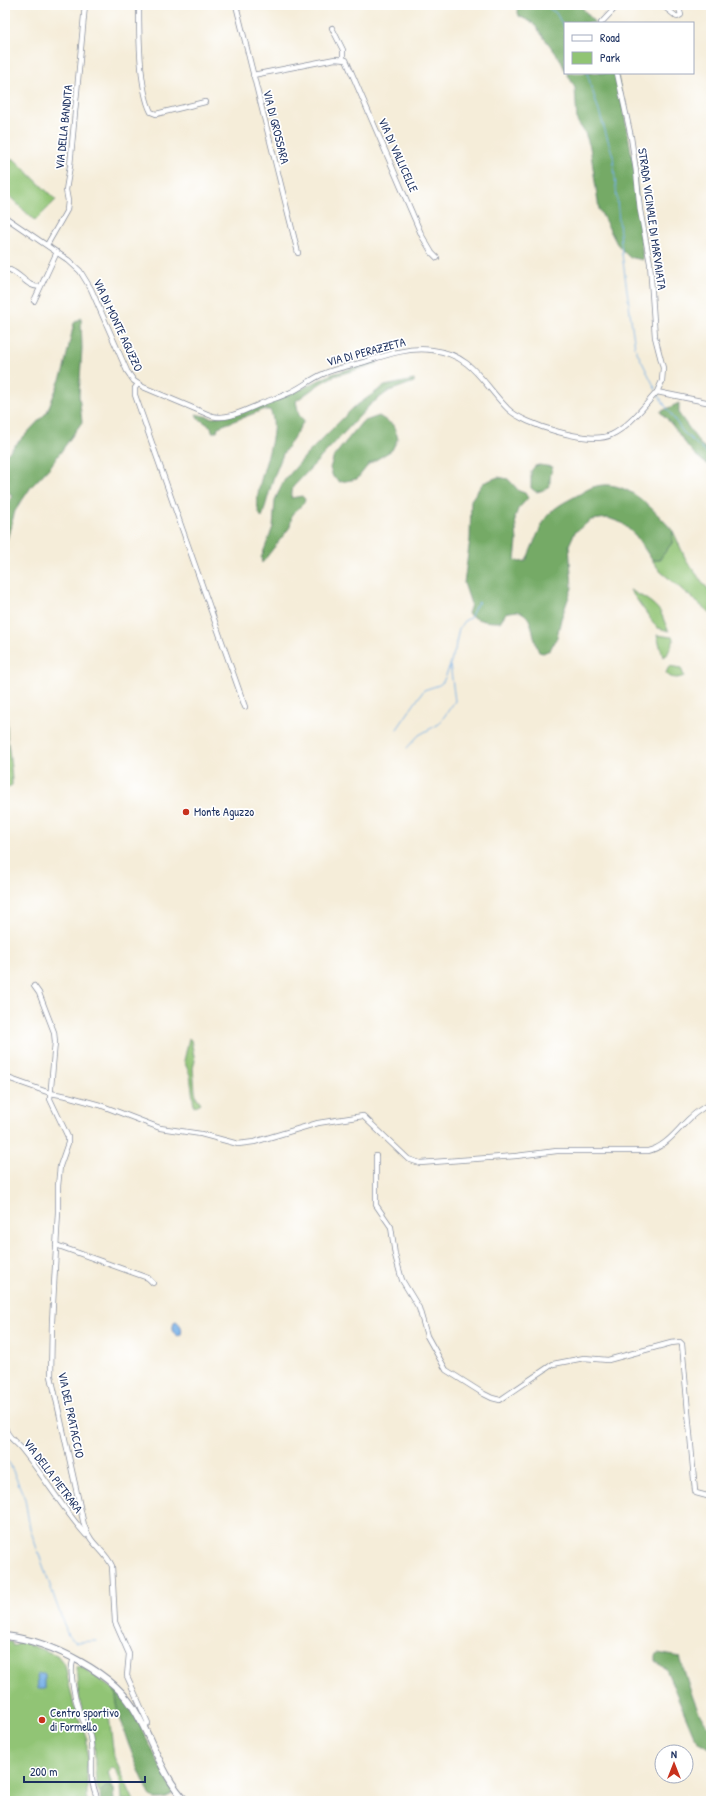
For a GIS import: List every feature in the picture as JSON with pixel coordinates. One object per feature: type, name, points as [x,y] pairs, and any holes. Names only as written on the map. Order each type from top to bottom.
[{"type":"street","name":"VIA DELLA BANDITA","points":[[47,245],[65,214],[68,203],[66,190],[70,166],[85,5]]},
{"type":"street","points":[[139,5],[143,80],[146,98],[151,112],[156,114],[205,102]]},
{"type":"street","name":"VIA DI GROSSARA","points":[[236,5],[298,253]]},
{"type":"street","points":[[602,22],[618,5]]},
{"type":"street","points":[[662,5],[673,15],[679,17],[681,13],[678,5]]},
{"type":"street","name":"VIA DI VALLICELLE","points":[[332,28],[343,50],[343,59],[348,63],[422,236],[432,253],[437,258]]},
{"type":"street","points":[[253,75],[335,59],[343,59]]},
{"type":"street","name":"STRADA VICINALE DI MARVAIATA","points":[[617,74],[631,137],[640,210],[650,263],[655,337],[663,368],[662,381],[657,392]]},
{"type":"street","name":"VIA DI MONTE AGUZZO","points":[[5,217],[57,252],[82,273],[93,294],[128,373],[138,384]]},
{"type":"street","points":[[34,301],[57,252]]},
{"type":"street","points":[[10,270],[20,275],[30,286],[40,288]]},
{"type":"street","name":"VIA DI PERAZZETA","points":[[138,384],[204,413],[221,417],[239,413],[288,394],[319,376],[336,369],[398,352],[414,349],[432,350],[451,354],[468,363],[508,409],[522,419],[560,432],[599,438],[609,436],[617,432],[657,392]]},
{"type":"street","points":[[138,384],[135,388],[135,395],[245,707]]},
{"type":"street","points":[[657,392],[711,403]]},
{"type":"street","points":[[34,986],[39,993],[54,1034],[50,1093]]},
{"type":"street","points":[[5,1077],[50,1093],[91,1103],[164,1129],[201,1134],[238,1144],[254,1142],[318,1123],[363,1116],[407,1158],[419,1163],[516,1156],[563,1150],[648,1151],[660,1146],[673,1136],[691,1117],[711,1103]]},
{"type":"street","name":"VIA DEL PRATACCIO","points":[[50,1093],[54,1109],[66,1130],[68,1137],[68,1143],[60,1170],[52,1322],[51,1376],[87,1536],[108,1559],[112,1566],[115,1622],[128,1649],[129,1659],[127,1676],[136,1699],[147,1719],[148,1724],[144,1726]]},
{"type":"street","points":[[376,1156],[376,1205],[391,1227],[395,1255],[403,1282],[419,1308],[425,1332],[446,1370],[484,1394],[499,1400],[546,1368],[557,1363],[584,1358],[608,1360],[672,1342],[680,1342],[682,1344],[695,1491],[696,1493],[711,1497]]},
{"type":"street","points":[[56,1245],[149,1279],[153,1283]]},
{"type":"street","name":"VIA DELLA PIETRARA","points":[[5,1427],[8,1435],[34,1464],[63,1507],[87,1536]]},
{"type":"street","points":[[5,1636],[46,1647],[74,1659],[103,1675],[116,1685],[131,1704],[144,1726],[172,1784],[186,1801]]},
{"type":"street","points":[[74,1659],[72,1663],[72,1670],[75,1696],[78,1709],[89,1735],[91,1744],[92,1782],[98,1801]]},
{"type":"green space","points":[[516,5],[580,5],[594,22],[564,22],[564,68],[560,59],[533,23],[519,16]]},
{"type":"green space","points":[[568,74],[617,74],[636,179],[643,260],[629,257],[617,244],[599,209],[590,147],[585,133],[577,121],[575,88]]},
{"type":"green space","points":[[13,158],[56,200],[35,221],[5,192],[5,167]]},
{"type":"green space","points":[[81,318],[82,348],[79,395],[82,422],[50,467],[31,487],[15,511],[6,543],[5,508],[12,496],[8,491],[5,496],[5,456],[47,412],[63,372],[74,323]]},
{"type":"green space","points":[[377,361],[377,364],[334,376],[321,383],[296,401],[299,415],[304,421],[283,454],[273,479],[262,518],[258,508],[258,496],[273,436],[273,422],[270,410],[263,410],[218,427],[217,432],[212,432],[211,427],[198,418],[196,414],[213,418],[260,406],[286,396],[332,374]]},
{"type":"green space","points":[[414,380],[414,382],[389,391],[371,404],[293,487],[291,498],[302,496],[305,499],[304,503],[292,514],[290,527],[262,563],[261,558],[273,527],[275,500],[283,482],[308,453],[353,408],[385,386]]},
{"type":"green space","points":[[679,403],[679,414],[701,445],[711,452],[711,466],[696,456],[660,412]]},
{"type":"green space","points":[[379,416],[393,425],[398,438],[392,450],[369,464],[357,479],[340,482],[333,477],[330,468],[334,456],[362,422]]},
{"type":"green space","points":[[539,465],[553,467],[549,486],[536,492],[531,488],[531,471],[535,466]]},
{"type":"green space","points":[[498,477],[508,479],[519,491],[525,493],[528,498],[518,509],[515,517],[517,541],[515,560],[519,562],[526,561],[542,524],[555,508],[593,487],[605,485],[616,486],[627,491],[648,505],[673,531],[672,543],[659,560],[652,560],[636,536],[622,523],[608,518],[591,520],[575,532],[569,545],[572,588],[561,619],[557,637],[550,650],[543,653],[539,652],[530,623],[523,613],[516,611],[506,613],[500,622],[483,621],[468,614],[471,604],[464,583],[470,539],[471,500],[483,483]]},
{"type":"green space","points":[[673,531],[687,562],[711,593],[711,614],[660,571],[652,560],[659,560],[672,543]]},
{"type":"green space","points":[[630,590],[647,600],[658,609],[669,631],[658,628]]},
{"type":"green space","points":[[657,635],[672,637],[674,640],[667,655],[663,657]]},
{"type":"green space","points":[[669,666],[681,668],[684,676],[677,678],[670,676],[666,673]]},
{"type":"green space","points":[[5,718],[7,719],[7,736],[12,785],[5,790]]},
{"type":"green space","points":[[189,1038],[191,1040],[195,1061],[193,1068],[195,1091],[197,1098],[201,1103],[194,1107],[190,1075],[184,1061]]},
{"type":"green space","name":"Centro sportivo di Formello","points":[[5,1641],[11,1641],[13,1646],[17,1645],[19,1641],[57,1655],[65,1665],[74,1706],[87,1739],[87,1801],[5,1801]]},
{"type":"green space","points":[[658,1653],[680,1657],[701,1717],[711,1728],[711,1749],[701,1743],[694,1736],[666,1669],[655,1661],[655,1655]]},
{"type":"green space","points":[[79,1665],[115,1690],[119,1714],[115,1711],[111,1712],[109,1716],[114,1757],[134,1801],[122,1801],[118,1773],[112,1767],[108,1772],[113,1788],[107,1786],[99,1793],[95,1773],[95,1748],[92,1732],[86,1721],[80,1699],[76,1667]]},
{"type":"green space","points":[[115,1690],[130,1706],[173,1791],[170,1796],[163,1799],[154,1799],[150,1795],[133,1757],[124,1731]]},
{"type":"green space","points":[[107,1786],[113,1788],[114,1801],[101,1801],[99,1793]]},
{"type":"water","points":[[176,1321],[182,1330],[181,1334],[178,1336],[172,1331],[174,1322]]},
{"type":"water","points":[[37,1674],[45,1674],[45,1689],[38,1689]]},
{"type":"waterway","points":[[544,5],[556,13],[564,27]]},
{"type":"waterway","points":[[587,74],[613,156],[622,254],[635,348],[656,390]]},
{"type":"waterway","points":[[658,395],[683,432],[711,457]]},
{"type":"waterway","points":[[407,748],[419,735],[439,724],[455,701],[450,664],[455,650],[459,628],[464,621],[470,618],[479,602]]},
{"type":"waterway","points":[[397,729],[424,690],[439,685],[443,682],[450,666]]},
{"type":"waterway","points":[[5,1459],[10,1464],[25,1499],[30,1529],[68,1636],[76,1642],[96,1641]]},
{"type":"place","name":"Monte Aguzzo","points":[[186,812]]},
{"type":"place","name":"Centro sportivo di Formello","points":[[42,1720]]}]
